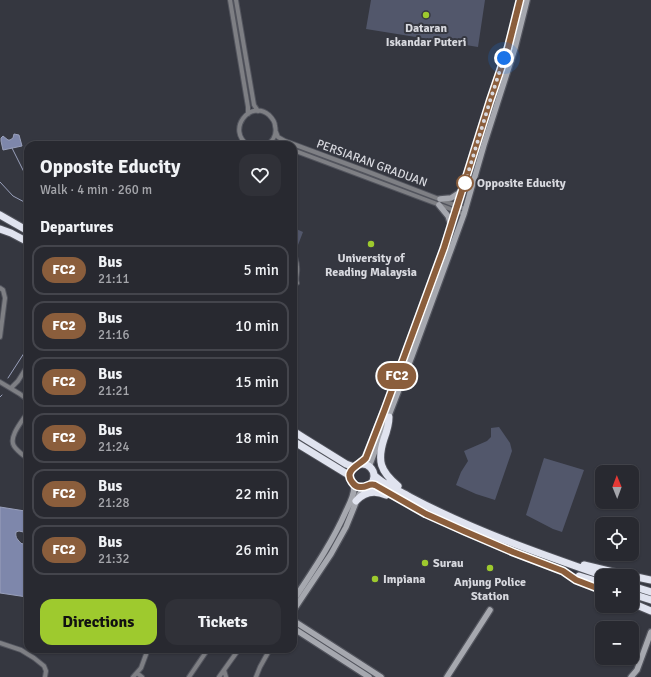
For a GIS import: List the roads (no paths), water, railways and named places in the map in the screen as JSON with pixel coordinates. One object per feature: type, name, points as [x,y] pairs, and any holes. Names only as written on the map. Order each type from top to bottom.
[{"type":"highway","points":[[0,212],[7,216],[14,224]]},
{"type":"highway","points":[[0,216],[24,230]]},
{"type":"highway","points":[[0,228],[24,240]]},
{"type":"highway","points":[[389,417],[382,448],[382,468],[386,475],[403,493]]},
{"type":"highway","points":[[297,434],[346,464],[365,464],[370,467],[378,479],[450,517],[595,573]]},
{"type":"highway","points":[[297,444],[350,476]]},
{"type":"highway","points":[[357,465],[351,472],[350,476],[354,485],[359,487],[372,485],[379,487],[426,514],[464,531],[513,552],[563,571],[595,581]]},
{"type":"highway","points":[[367,486],[373,480],[374,475]]},
{"type":"highway","points":[[356,501],[364,494],[373,492],[382,493],[405,502]]},
{"type":"highway","points":[[569,564],[577,563],[602,569]]},
{"type":"highway","points":[[563,571],[576,580],[595,587]]},
{"type":"highway","points":[[639,578],[651,580]]},
{"type":"highway","points":[[639,588],[651,592]]},
{"type":"highway","points":[[639,596],[651,600]]},
{"type":"highway","points":[[639,606],[651,610]]},
{"type":"main road","points":[[357,465],[366,458],[452,225],[456,208],[508,48],[520,0]]},
{"type":"main road","points":[[370,467],[465,211],[515,48],[527,0]]},
{"type":"main road","points":[[452,225],[440,202],[451,198],[462,191]]},
{"type":"main road","points":[[297,595],[338,528],[350,501],[354,490],[354,485]]},
{"type":"main road","points":[[297,604],[331,554],[346,527],[356,501],[361,492],[367,486]]},
{"type":"main road","points":[[447,677],[490,610]]},
{"type":"main road","points":[[297,626],[381,677]]},
{"type":"main road","points":[[297,627],[369,677]]},
{"type":"main road","points":[[631,677],[637,670],[651,632]]},
{"type":"street","points":[[230,0],[248,114]]},
{"type":"street","points":[[236,0],[254,105],[258,111]]},
{"type":"street","points":[[244,141],[240,134],[240,123],[248,114],[258,111],[270,116],[275,123],[276,132],[271,141]]},
{"type":"street","name":"PERSIARAN GRADUAN","points":[[276,132],[278,137],[284,141]]},
{"type":"street","name":"PERSIARAN GRADUAN","points":[[297,146],[433,196],[440,202],[465,211]]},
{"type":"street","name":"PERSIARAN GRADUAN","points":[[297,152],[430,202],[440,202]]},
{"type":"street","points":[[430,202],[433,196]]},
{"type":"street","points":[[0,288],[3,290],[5,298],[0,337]]},
{"type":"street","points":[[11,388],[24,371]]},
{"type":"street","points":[[0,382],[24,397]]},
{"type":"street","points":[[24,418],[12,438],[14,446],[24,455]]},
{"type":"street","points":[[0,643],[24,652]]},
{"type":"street","points":[[26,653],[44,666],[46,671],[45,677]]},
{"type":"street","points":[[133,677],[141,668],[147,653]]},
{"type":"street","points":[[189,677],[205,653]]},
{"type":"street","points":[[219,677],[235,653]]},
{"type":"street","points":[[256,677],[268,653]]},
{"type":"street","points":[[224,670],[226,677]]},
{"type":"street","points":[[137,673],[142,677]]},
{"type":"waterway","points":[[12,148],[24,172]]},
{"type":"waterway","points":[[0,182],[13,196],[24,202]]},
{"type":"waterway","points":[[8,378],[24,353]]},
{"type":"place","name":"Dataran Iskandar Puteri","points":[[426,15]]},
{"type":"place","name":"Opposite Educity","points":[[465,183]]},
{"type":"place","name":"University of Reading Malaysia","points":[[371,244]]},
{"type":"place","name":"Surau","points":[[425,563]]},
{"type":"place","name":"Anjung Police Station","points":[[490,568]]},
{"type":"place","name":"Impiana","points":[[375,579]]}]
